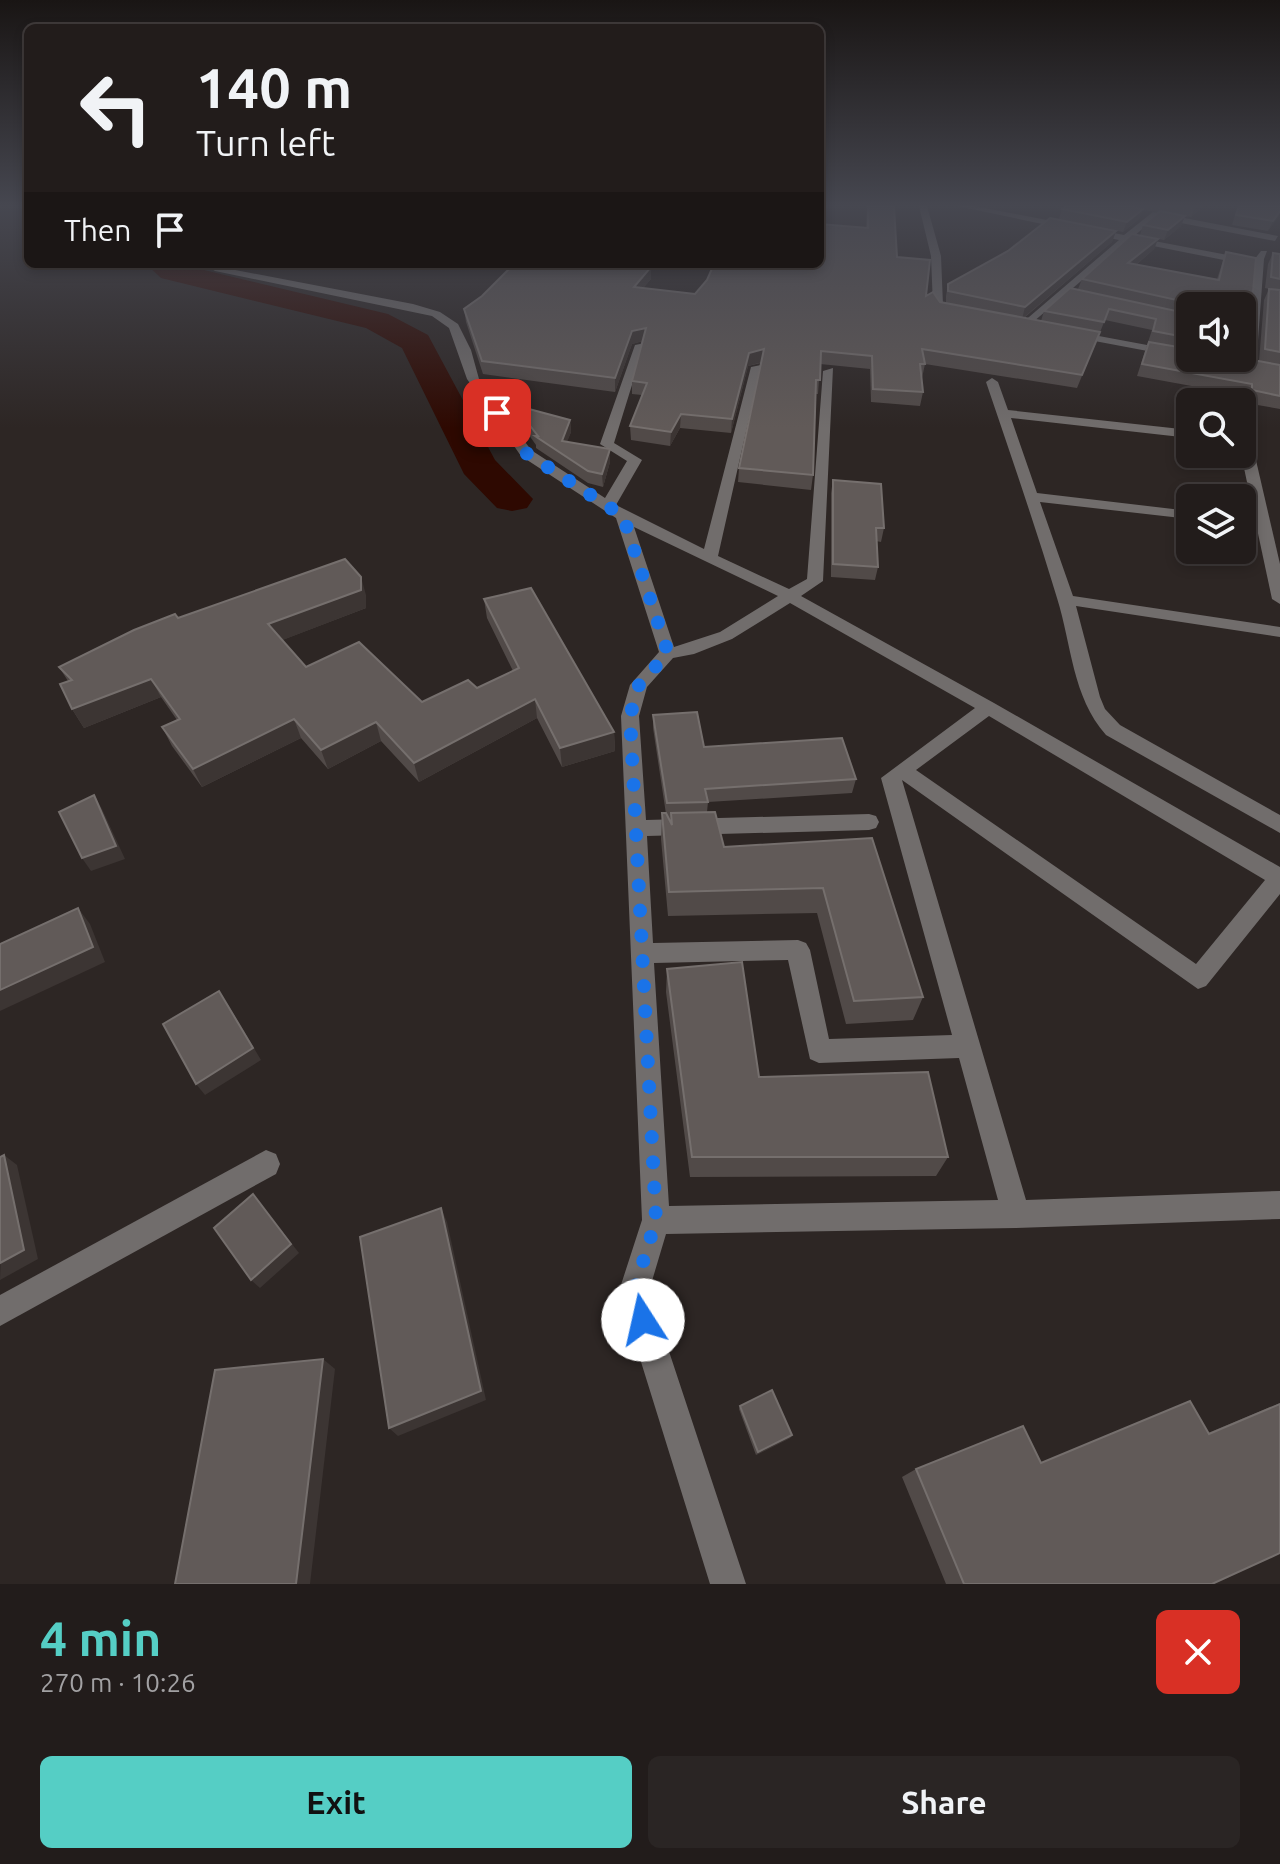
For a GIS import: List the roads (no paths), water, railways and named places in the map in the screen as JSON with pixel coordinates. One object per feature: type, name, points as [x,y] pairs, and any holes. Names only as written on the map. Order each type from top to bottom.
[{"type":"street","points":[[277,280],[436,314],[454,326],[473,379],[526,453],[615,511],[788,595],[988,707],[1280,878],[1198,979],[902,770]]},
{"type":"street","points":[[937,280],[939,308],[970,315]]},
{"type":"street","points":[[1026,325],[1077,280]]},
{"type":"street","points":[[1256,310],[1262,294],[1261,280]]},
{"type":"street","points":[[1063,292],[1077,295]]},
{"type":"street","points":[[1012,323],[1041,328]]},
{"type":"street","points":[[1056,331],[1176,353]]},
{"type":"street","points":[[641,345],[607,444],[635,460],[615,511],[668,653]]},
{"type":"street","points":[[710,557],[757,367]]},
{"type":"street","points":[[1256,368],[1265,369]]},
{"type":"street","points":[[728,1584],[634,1291],[656,1220],[630,716],[639,685],[668,653],[690,652],[714,642],[815,581],[829,371]]},
{"type":"street","points":[[992,382],[1066,600],[1097,712],[1113,730],[1280,825]]},
{"type":"street","points":[[1002,413],[1176,432]]},
{"type":"street","points":[[1250,468],[1280,599]]},
{"type":"street","points":[[1031,497],[1176,513]]},
{"type":"street","points":[[1256,522],[1263,523]]},
{"type":"street","points":[[1066,600],[1280,632]]},
{"type":"street","points":[[988,707],[891,778],[1016,1214]]},
{"type":"street","points":[[636,828],[869,822]]},
{"type":"street","points":[[642,953],[798,950],[819,1051],[968,1046]]},
{"type":"street","points":[[0,1311],[266,1164]]},
{"type":"street","points":[[656,1220],[1016,1214],[1280,1205]]},
{"type":"waterway","points":[[204,280],[377,321],[416,342],[478,466],[512,499]]}]
